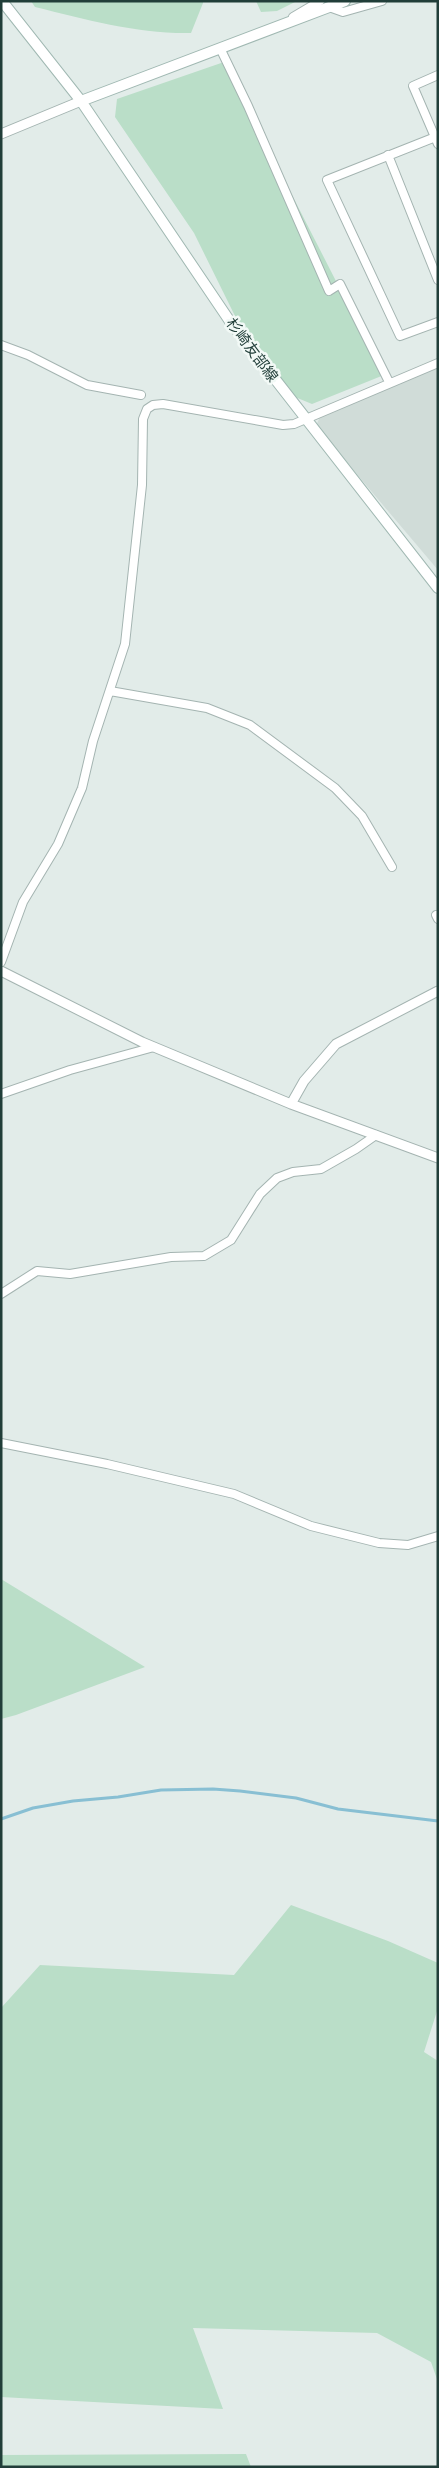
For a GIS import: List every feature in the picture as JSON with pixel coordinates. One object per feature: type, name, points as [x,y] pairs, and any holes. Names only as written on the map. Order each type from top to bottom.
[{"type":"main road","name":"杉崎友部線","points":[[2,1],[81,101],[229,320],[438,588]]},
{"type":"main road","points":[[81,101],[274,28],[325,4],[344,1]]},
{"type":"street","points":[[325,4],[343,12],[382,1]]},
{"type":"street","points":[[220,48],[248,106],[329,291],[340,284],[389,382]]},
{"type":"street","points":[[438,76],[413,86],[437,139],[388,155],[327,180],[400,336],[438,322]]},
{"type":"street","points":[[1,134],[81,101]]},
{"type":"street","points":[[388,155],[438,280]]},
{"type":"street","points":[[1,345],[28,355],[87,385],[141,395]]},
{"type":"street","points":[[1,962],[22,902],[58,844],[82,788],[94,741],[125,644],[142,484],[143,420],[148,409],[154,405],[164,404],[283,425],[294,424],[389,382],[438,363]]},
{"type":"street","points":[[110,691],[207,708],[250,725],[335,788],[362,816],[392,867]]},
{"type":"street","points":[[1,971],[154,1047],[291,1104],[438,1158]]},
{"type":"street","points":[[291,1104],[304,1081],[336,1044],[438,991]]},
{"type":"street","points":[[1,1094],[70,1070],[154,1047]]},
{"type":"street","points":[[1,1294],[37,1271],[70,1274],[171,1257],[204,1256],[231,1240],[260,1194],[278,1178],[293,1172],[321,1169],[376,1135]]},
{"type":"street","points":[[1,1443],[107,1464],[234,1494],[311,1526],[379,1543],[408,1545],[438,1536]]},
{"type":"shaded area","points":[[438,366],[438,570],[316,426],[321,414]]},
{"type":"green space","points":[[31,1],[203,1],[203,3],[191,33],[171,33],[132,29],[74,17],[35,7]]},
{"type":"green space","points":[[256,1],[297,1],[277,11],[261,12]]},
{"type":"green space","points":[[224,62],[384,375],[312,404],[295,397],[235,316],[194,233],[115,117],[117,99]]},
{"type":"green space","points":[[1,1579],[145,1667],[1,1719]]},
{"type":"green space","points":[[291,1905],[388,1941],[438,1963],[438,2008],[424,2052],[438,2061],[438,2382],[431,2362],[377,2333],[193,2328],[223,2409],[1,2397],[1,2008],[40,1965],[234,1975]]},
{"type":"green space","points":[[246,2454],[251,2467],[1,2467],[1,2455]]},
{"type":"waterway","points":[[1,1819],[33,1808],[73,1801],[118,1797],[161,1790],[213,1789],[296,1798],[338,1809],[438,1821]]}]
